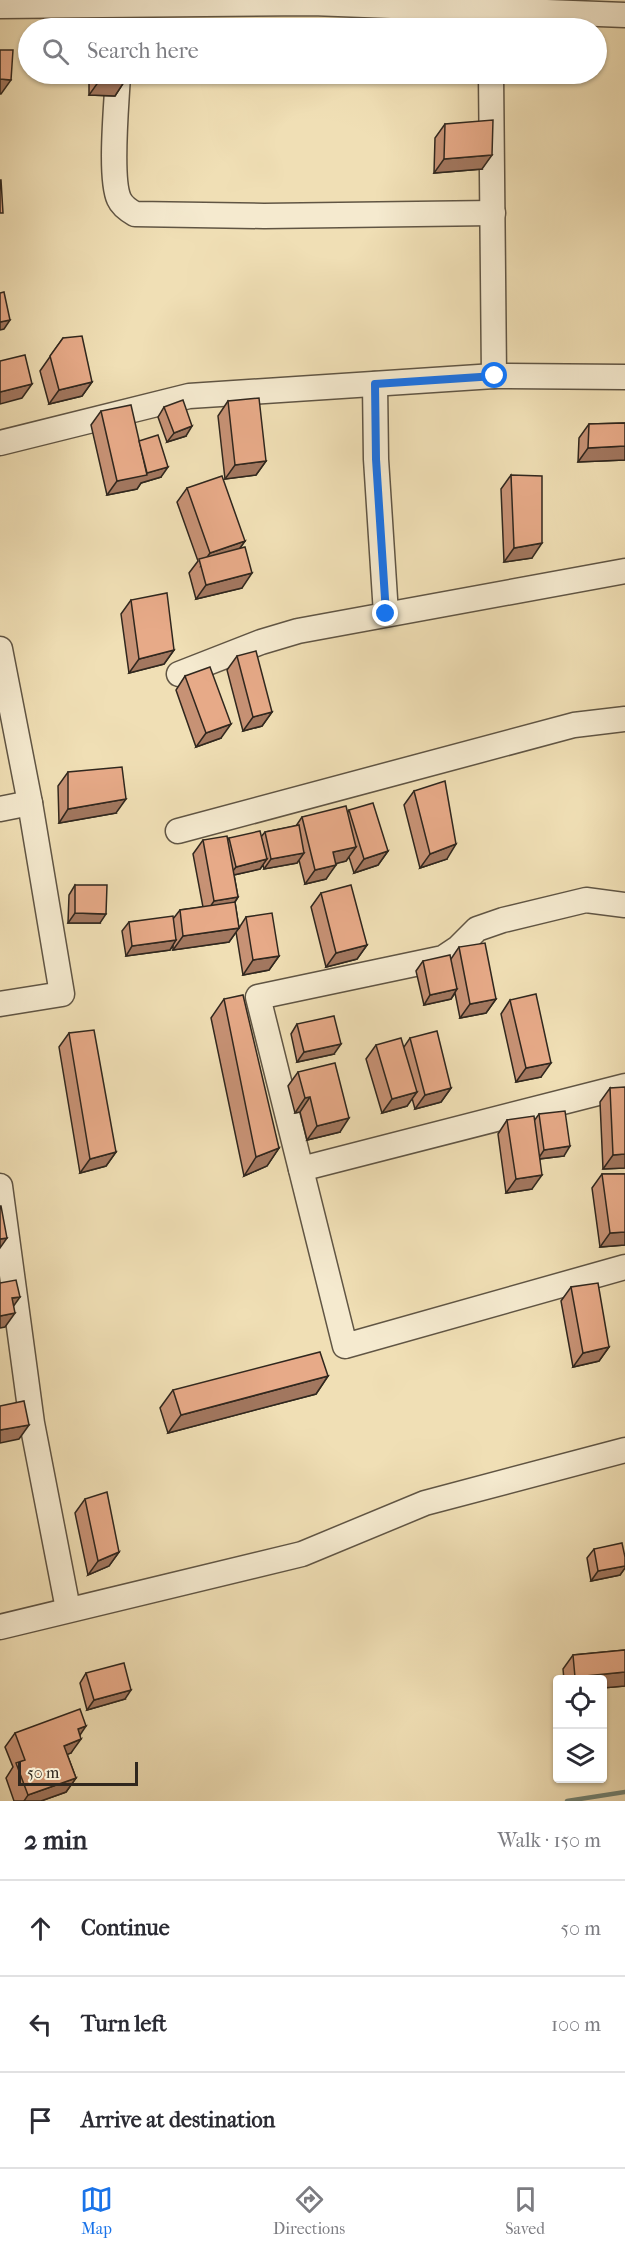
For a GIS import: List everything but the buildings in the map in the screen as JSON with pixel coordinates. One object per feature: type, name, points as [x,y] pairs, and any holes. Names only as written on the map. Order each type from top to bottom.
[{"type":"street","points":[[0,6],[125,10],[312,2],[491,13],[625,15]]},
{"type":"street","points":[[118,84],[115,175],[118,197],[124,207],[135,214],[264,216],[493,213]]},
{"type":"street","points":[[491,84],[495,376]]},
{"type":"street","points":[[0,443],[189,396],[495,376],[625,377]]},
{"type":"street","points":[[375,384],[376,459],[386,614]]},
{"type":"street","points":[[179,674],[261,642],[298,631],[625,571]]},
{"type":"street","points":[[0,649],[30,803],[62,994],[0,1004]]},
{"type":"street","points":[[178,831],[574,725],[625,719]]},
{"type":"street","points":[[0,809],[30,803]]},
{"type":"street","points":[[625,905],[586,900],[503,920],[477,929],[458,948],[443,958],[258,997],[345,1346],[625,1267]]},
{"type":"street","points":[[301,1169],[625,1086]]},
{"type":"street","points":[[0,1186],[32,1424],[68,1610]]},
{"type":"street","points":[[0,1627],[302,1554],[425,1503],[625,1450]]},
{"type":"waterway","points":[[567,1801],[625,1792]]},
{"type":"route","points":[[386,614],[386,582],[376,459],[375,384],[495,376]]}]
